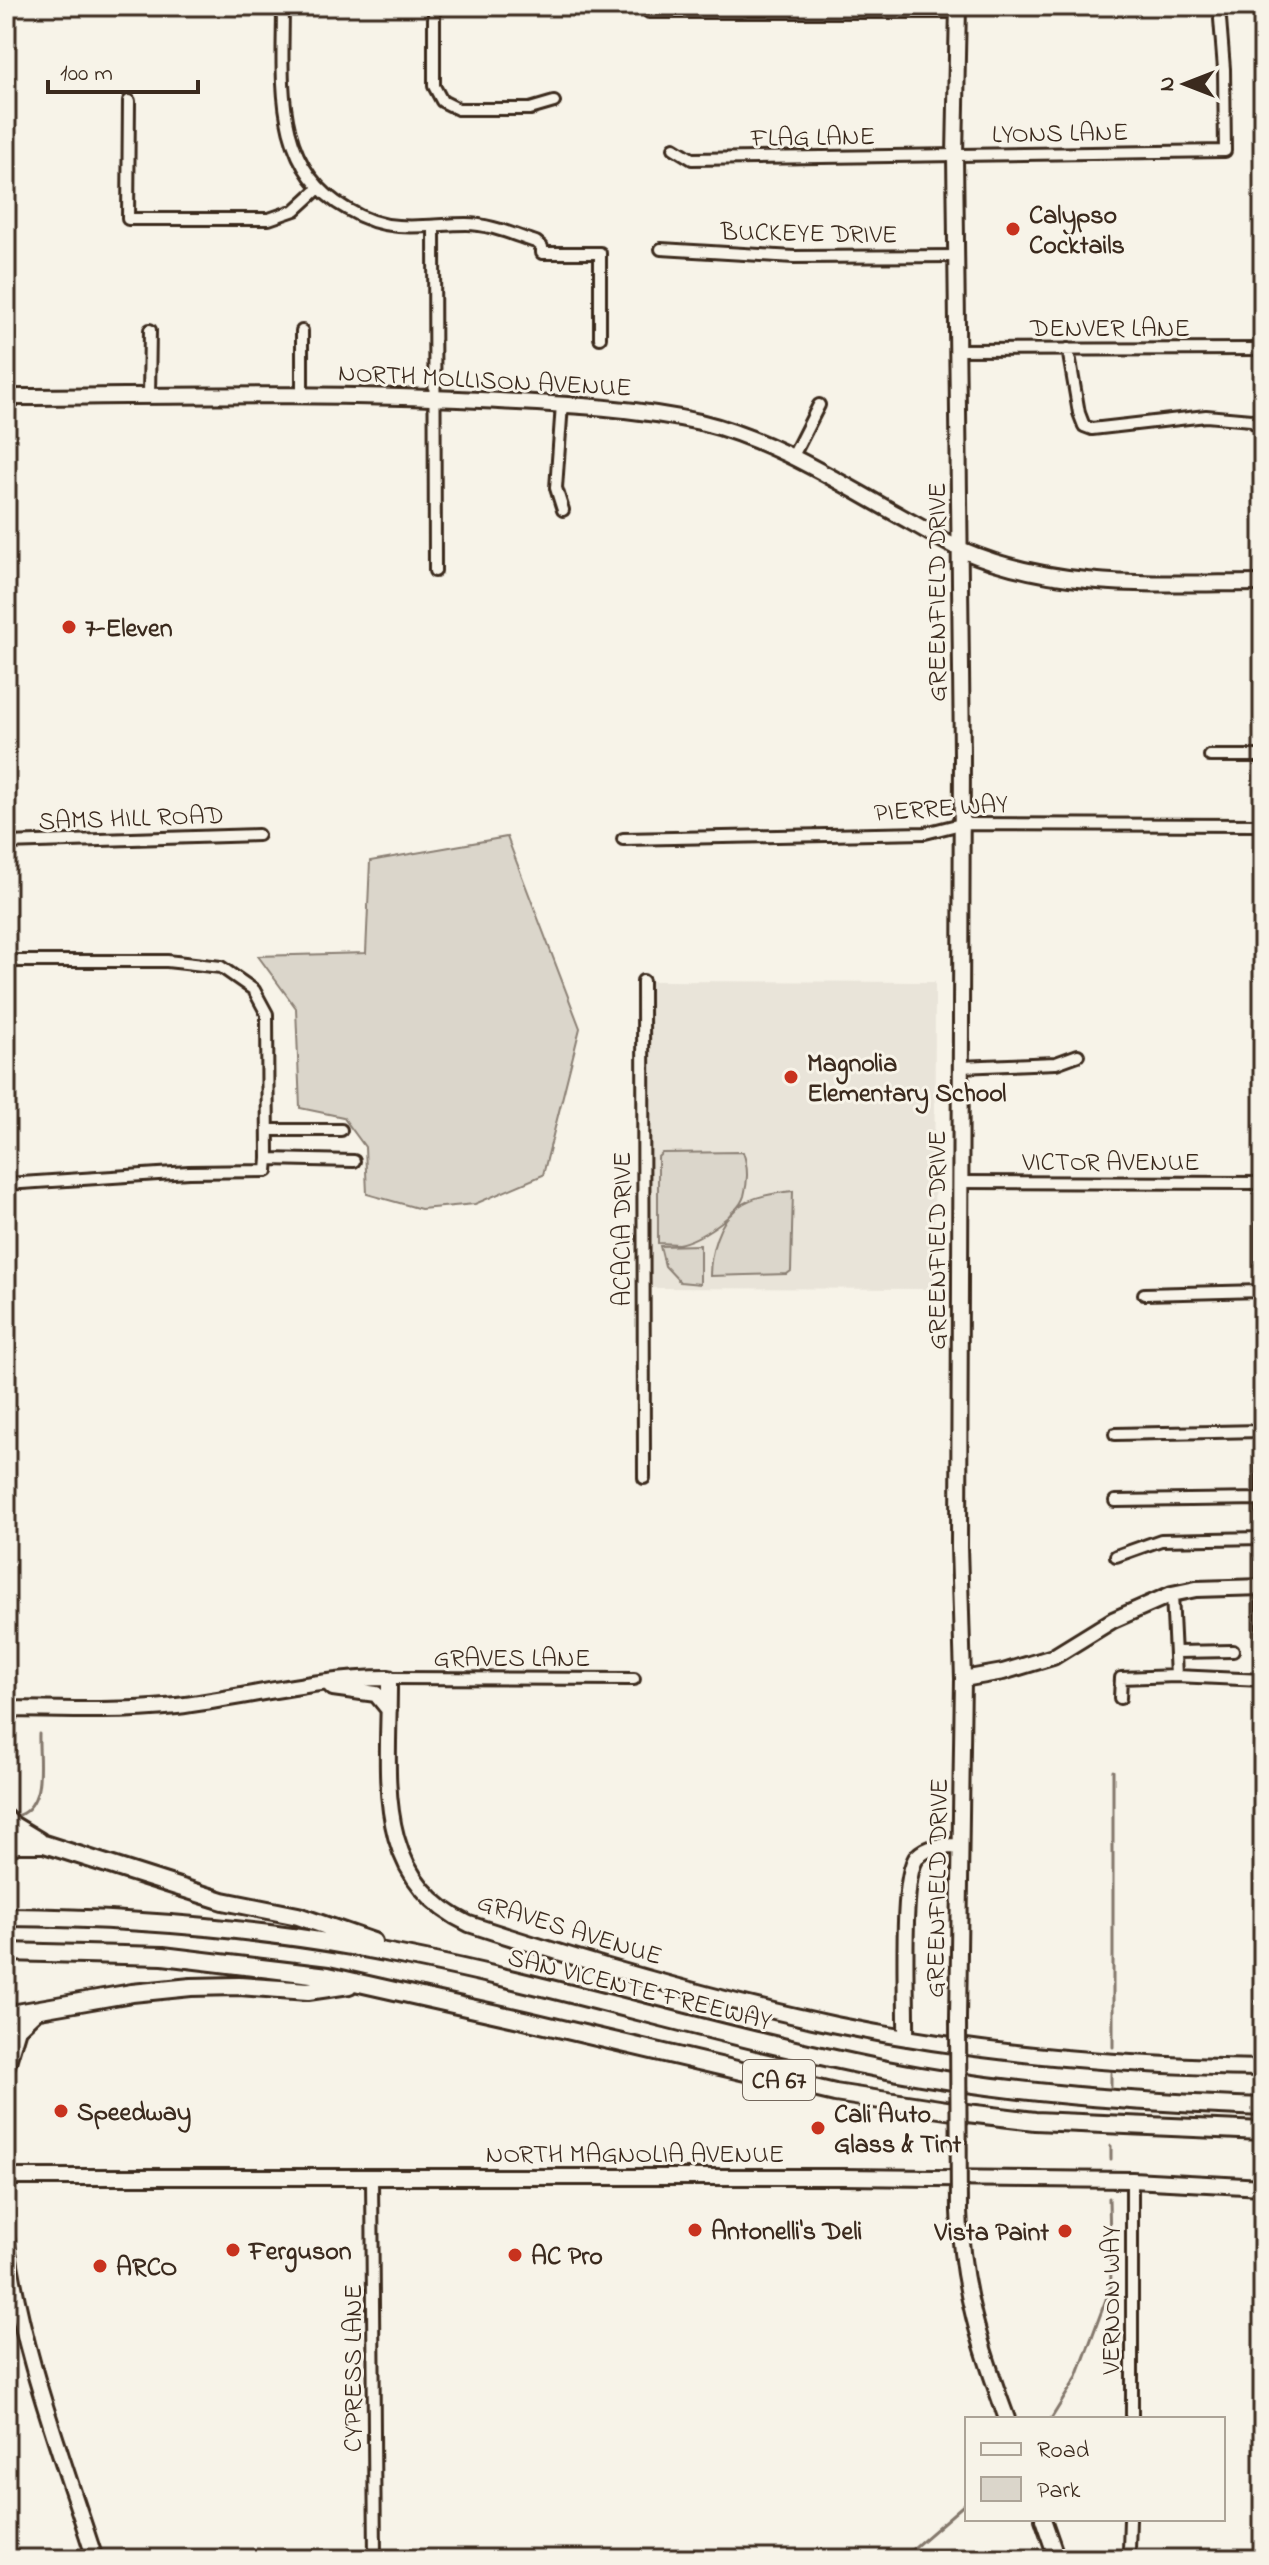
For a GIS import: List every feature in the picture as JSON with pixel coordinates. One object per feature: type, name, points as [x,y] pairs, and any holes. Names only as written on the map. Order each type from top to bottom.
[{"type":"highway","points":[[6,1819],[44,1844],[223,1901],[298,1916],[427,1962]]},
{"type":"highway","points":[[6,1849],[17,1844],[44,1844]]},
{"type":"highway","name":"SAN VICENTE FREEWAY","points":[[6,1917],[180,1924],[305,1939],[427,1962],[775,2046],[889,2070],[1037,2093],[1118,2101],[1263,2107]]},
{"type":"highway","name":"CA 67","points":[[6,1952],[163,1956],[328,1976],[835,2093],[1035,2121],[1263,2131]]},
{"type":"highway","points":[[6,2011],[17,2013],[132,1993],[191,1987],[239,1986],[308,1991],[361,1984]]},
{"type":"highway","points":[[6,2065],[17,2028],[36,2010]]},
{"type":"highway","points":[[1204,2130],[1263,2143]]},
{"type":"main road","name":"GREENFIELD DRIVE","points":[[958,9],[955,155],[961,824],[959,1547],[963,1679],[959,1846],[959,2211],[961,2259],[969,2304],[1006,2417]]},
{"type":"main road","name":"NORTH MOLLISON AVENUE","points":[[6,397],[302,395],[435,398],[562,404],[646,412],[704,423],[792,458],[960,549],[1027,572],[1122,583],[1263,583]]},
{"type":"main road","points":[[963,1679],[1003,1672],[1053,1657],[1113,1620],[1172,1594],[1196,1589],[1263,1587]]},
{"type":"main road","points":[[6,1709],[151,1708],[326,1681],[389,1678]]},
{"type":"main road","name":"GRAVES AVENUE","points":[[389,1678],[389,1804],[397,1846],[418,1885],[453,1916],[485,1929],[681,1987],[801,2017],[906,2038],[1075,2060],[1263,2068]]},
{"type":"main road","points":[[326,1681],[333,1688],[376,1694],[389,1710]]},
{"type":"main road","points":[[906,2038],[908,1894],[912,1867],[919,1855],[928,1849],[959,1846]]},
{"type":"main road","name":"NORTH MAGNOLIA AVENUE","points":[[6,2177],[842,2177],[1132,2180],[1263,2187]]},
{"type":"main road","points":[[6,2237],[13,2290],[25,2339],[95,2559]]},
{"type":"main road","points":[[1044,2521],[1057,2559]]},
{"type":"street","points":[[283,6],[285,121],[297,156],[319,188],[341,206],[367,219],[396,226],[468,224],[489,227],[536,242],[542,247],[542,253],[600,253],[600,338]]},
{"type":"street","points":[[434,6],[434,86],[442,101],[458,109],[530,109],[554,102]]},
{"type":"street","points":[[649,9],[958,9]]},
{"type":"street","name":"LYONS LANE","points":[[955,155],[1225,151],[1220,19]]},
{"type":"street","points":[[129,101],[128,219],[269,219],[295,210],[319,188]]},
{"type":"street","name":"FLAG LANE","points":[[674,148],[692,159],[955,155]]},
{"type":"street","points":[[434,226],[435,571]]},
{"type":"street","name":"BUCKEYE DRIVE","points":[[661,249],[794,257],[957,256]]},
{"type":"street","points":[[149,396],[150,330]]},
{"type":"street","points":[[302,331],[302,395]]},
{"type":"street","points":[[1068,349],[1084,426],[1092,429],[1206,416],[1251,420],[1263,430]]},
{"type":"street","name":"DENVER LANE","points":[[957,350],[1263,349]]},
{"type":"street","points":[[562,404],[556,488],[563,510]]},
{"type":"street","points":[[792,458],[819,405]]},
{"type":"street","points":[[1210,756],[1263,756]]},
{"type":"street","name":"PIERRE WAY","points":[[623,839],[925,833],[961,824],[1263,825]]},
{"type":"street","name":"SAMS HILL ROAD","points":[[6,843],[258,835]]},
{"type":"street","points":[[6,961],[167,961],[221,967],[254,990],[267,1014],[268,1130],[267,1171],[175,1172],[6,1184]]},
{"type":"street","name":"ACACIA DRIVE","points":[[643,981],[644,1478]]},
{"type":"street","points":[[960,1067],[1056,1063],[1078,1055]]},
{"type":"street","points":[[268,1130],[341,1130]]},
{"type":"street","points":[[268,1159],[354,1161]]},
{"type":"street","name":"VICTOR AVENUE","points":[[959,1182],[1263,1183]]},
{"type":"street","points":[[1263,1183],[1263,2068]]},
{"type":"street","points":[[1144,1294],[1262,1291]]},
{"type":"street","points":[[1115,1434],[1262,1431]]},
{"type":"street","points":[[1115,1501],[1263,1499]]},
{"type":"street","points":[[1116,1556],[1161,1540],[1262,1538]]},
{"type":"street","points":[[1172,1594],[1176,1676]]},
{"type":"street","points":[[1176,1652],[1233,1651]]},
{"type":"street","points":[[1120,1698],[1121,1678],[1176,1676],[1262,1680]]},
{"type":"street","name":"GRAVES LANE","points":[[389,1678],[634,1679]]},
{"type":"street","name":"CYPRESS LANE","points":[[372,2177],[375,2559]]},
{"type":"street","name":"VERNON WAY","points":[[1132,2180],[1132,2417]]},
{"type":"street","points":[[1126,2559],[1130,2521]]},
{"type":"street","points":[[6,2559],[95,2559]]},
{"type":"shaded area","name":"Magnolia Elementary School","points":[[648,981],[935,982],[934,1289],[647,1288]]},
{"type":"green space","points":[[507,837],[580,1028],[543,1175],[475,1204],[421,1209],[367,1194],[365,1147],[343,1117],[300,1108],[296,1008],[258,956],[366,953],[370,861]]},
{"type":"green space","points":[[743,1152],[747,1168],[746,1185],[744,1196],[734,1211],[716,1226],[686,1242],[658,1243],[658,1157],[662,1153]]},
{"type":"green space","points":[[793,1191],[791,1271],[787,1274],[710,1276],[716,1238],[731,1213],[757,1198]]},
{"type":"green space","points":[[700,1245],[700,1284],[680,1282],[665,1266],[660,1246]]},
{"type":"waterway","points":[[19,1815],[28,1809],[37,1791],[39,1734]]},
{"type":"waterway","points":[[1113,1771],[1113,2047]]},
{"type":"waterway","points":[[1111,2073],[1111,2087]]},
{"type":"waterway","points":[[1111,2146],[1111,2159]]},
{"type":"waterway","points":[[1052,2417],[1077,2377],[1111,2286],[1109,2198]]},
{"type":"waterway","points":[[901,2559],[965,2504]]},
{"type":"place","name":"Calypso Cocktails","points":[[1013,229]]},
{"type":"place","name":"7-Eleven","points":[[69,627]]},
{"type":"place","name":"Magnolia Elementary School","points":[[791,1077]]},
{"type":"place","name":"Speedway","points":[[61,2111]]},
{"type":"place","name":"Cali Auto Glass & Tint","points":[[818,2128]]},
{"type":"place","name":"Antonelli's Deli","points":[[695,2230]]},
{"type":"place","name":"Vista Paint","points":[[1065,2231]]},
{"type":"place","name":"Ferguson","points":[[233,2250]]},
{"type":"place","name":"AC Pro","points":[[515,2255]]},
{"type":"place","name":"ARCO","points":[[100,2266]]}]
